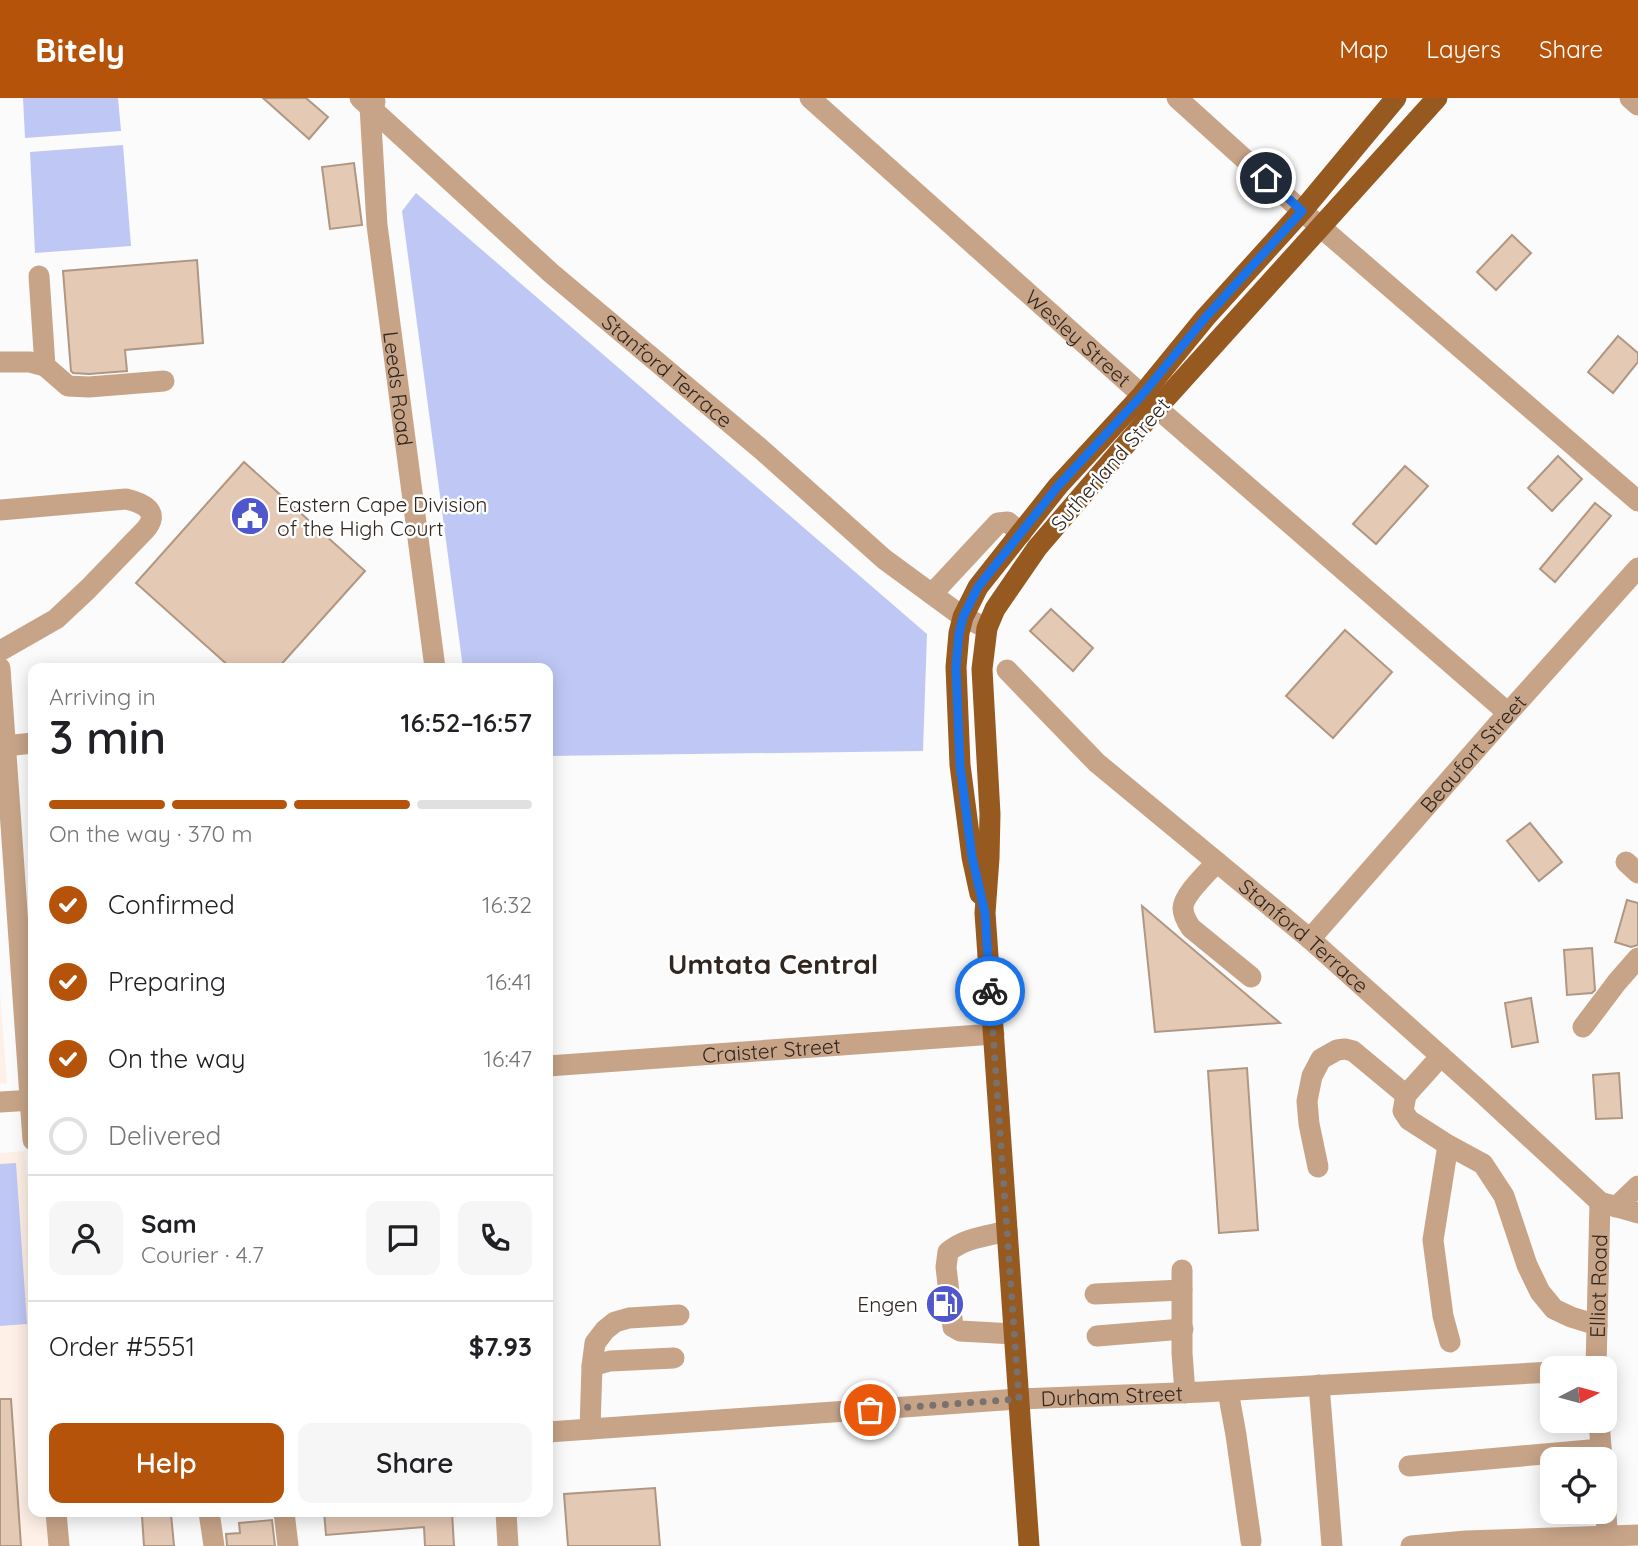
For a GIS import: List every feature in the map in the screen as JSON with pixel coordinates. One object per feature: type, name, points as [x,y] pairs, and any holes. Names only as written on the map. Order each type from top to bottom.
[{"type":"main road","name":"Sutherland Street","points":[[1029,1546],[985,913],[990,814],[982,669],[987,628],[1001,598],[1150,401],[1205,318],[1302,211],[1396,98]]},
{"type":"main road","name":"Sutherland Street","points":[[985,913],[972,857],[960,765],[956,667],[963,617],[978,587],[1058,486],[1150,401],[1322,228],[1437,98]]},
{"type":"street","name":"Wesley Street","points":[[810,98],[1150,401],[1508,713]]},
{"type":"street","points":[[1177,98],[1302,211],[1638,501]]},
{"type":"street","points":[[1630,98],[1638,105]]},
{"type":"street","name":"Stanford Terrace","points":[[370,101],[551,273],[762,450],[884,559],[963,617],[987,628]]},
{"type":"street","name":"Leeds Road","points":[[370,101],[377,225],[434,663]]},
{"type":"street","points":[[38,276],[45,366]]},
{"type":"street","points":[[0,362],[30,362],[45,366],[68,386],[164,381]]},
{"type":"street","points":[[0,510],[127,499],[148,508],[151,514],[150,524],[145,530],[56,619],[0,651]]},
{"type":"street","points":[[932,594],[998,523],[1008,522],[1021,534]]},
{"type":"street","name":"Beaufort Street","points":[[1310,939],[1638,568]]},
{"type":"street","points":[[0,668],[28,1048]]},
{"type":"street","name":"Stanford Terrace","points":[[1007,670],[1097,763],[1310,939],[1608,1205]]},
{"type":"street","points":[[5,746],[28,744]]},
{"type":"street","points":[[1217,862],[1184,900],[1182,909],[1191,928],[1251,977]]},
{"type":"street","points":[[1583,1027],[1638,958]]},
{"type":"street","name":"Craister Street","points":[[553,1066],[994,1034]]},
{"type":"street","points":[[1318,1167],[1307,1101],[1312,1076],[1321,1059],[1338,1050],[1353,1051],[1406,1095]]},
{"type":"street","points":[[1441,1056],[1406,1095],[1403,1111],[1409,1120],[1483,1164],[1504,1196],[1527,1265],[1540,1292],[1554,1309],[1597,1325]]},
{"type":"street","points":[[0,1102],[28,1100]]},
{"type":"street","points":[[1448,1145],[1433,1240],[1437,1281],[1450,1342]]},
{"type":"street","points":[[1608,1205],[1638,1186]]},
{"type":"street","points":[[1608,1205],[1638,1213]]},
{"type":"street","name":"Elliot Road","points":[[1596,1356],[1608,1205]]},
{"type":"street","points":[[1007,1231],[955,1246],[948,1252],[946,1267],[953,1328],[960,1332],[1014,1334]]},
{"type":"street","points":[[1096,1294],[1182,1280],[1185,1393]]},
{"type":"street","points":[[590,1429],[594,1343],[615,1322],[629,1318],[679,1315]]},
{"type":"street","points":[[1097,1336],[1183,1329]]},
{"type":"street","points":[[592,1366],[610,1361],[674,1358]]},
{"type":"street","name":"Durham Street","points":[[553,1433],[1019,1399],[1228,1391],[1540,1373]]},
{"type":"street","points":[[1319,1385],[1332,1546]]},
{"type":"street","points":[[1228,1391],[1251,1541]]},
{"type":"street","points":[[1409,1466],[1540,1458]]},
{"type":"street","points":[[56,1517],[59,1546]]},
{"type":"street","points":[[210,1517],[214,1546]]},
{"type":"street","points":[[285,1517],[288,1546]]},
{"type":"street","points":[[506,1517],[508,1546]]},
{"type":"street","points":[[1411,1546],[1466,1541],[1608,1541],[1638,1535]]},
{"type":"shaded area","points":[[23,98],[118,98],[121,131],[25,138]]},
{"type":"shaded area","points":[[123,145],[131,246],[35,253],[30,152]]},
{"type":"shaded area","points":[[416,193],[927,634],[923,751],[553,756],[553,663],[462,663],[402,211]]},
{"type":"shaded area","points":[[0,993],[7,1083],[0,1084]]},
{"type":"shaded area","points":[[25,1151],[28,1193],[28,1517],[50,1517],[52,1546],[0,1546],[0,1153]]},
{"type":"shaded area","points":[[16,1163],[27,1324],[0,1326],[0,1164]]},
{"type":"building","points":[[263,98],[306,98],[328,117],[309,139]]},
{"type":"building","points":[[354,163],[362,225],[330,229],[322,167]]},
{"type":"building","points":[[1512,235],[1531,253],[1496,290],[1477,272]]},
{"type":"building","points":[[197,260],[203,343],[125,350],[127,371],[89,374],[71,371],[63,271]]},
{"type":"building","points":[[1618,336],[1638,353],[1638,362],[1613,393],[1588,372]]},
{"type":"building","points":[[1558,456],[1582,479],[1552,511],[1528,488]]},
{"type":"building","name":"Eastern Cape Division of the High Court","points":[[244,462],[365,571],[282,663],[225,663],[136,583]]},
{"type":"building","points":[[1405,466],[1428,486],[1376,544],[1353,524]]},
{"type":"building","points":[[1595,503],[1611,516],[1555,582],[1540,569]]},
{"type":"building","points":[[1051,609],[1093,648],[1073,671],[1030,631]]},
{"type":"building","points":[[1345,630],[1392,672],[1333,738],[1286,696]]},
{"type":"building","points":[[1530,823],[1562,862],[1539,881],[1507,841]]},
{"type":"building","points":[[1627,900],[1638,903],[1638,945],[1631,947],[1615,942]]},
{"type":"building","points":[[1142,906],[1280,1023],[1155,1032]]},
{"type":"building","points":[[1592,948],[1595,990],[1592,993],[1567,995],[1564,950]]},
{"type":"building","points":[[1531,998],[1538,1042],[1512,1047],[1505,1003]]},
{"type":"building","points":[[1247,1068],[1258,1230],[1219,1233],[1208,1071]]},
{"type":"building","points":[[1619,1073],[1622,1118],[1596,1119],[1593,1075]]},
{"type":"building","points":[[0,1399],[11,1399],[21,1546],[0,1546]]},
{"type":"building","points":[[655,1488],[660,1546],[568,1546],[564,1494]]},
{"type":"building","points":[[142,1517],[171,1517],[174,1546],[144,1546]]},
{"type":"building","points":[[324,1517],[452,1517],[454,1546],[425,1546],[424,1527],[326,1535]]},
{"type":"building","points":[[272,1520],[275,1546],[227,1546],[226,1534],[240,1533],[239,1523]]},
{"type":"way so far","points":[[870,1410],[1019,1399],[990,991]]},
{"type":"place","name":"Eastern Cape Division of the High Court","points":[[250,516]]},
{"type":"place","name":"Engen","points":[[945,1304]]},
{"type":"district","name":"Umtata Central","points":[[773,963]]},
{"type":"route","points":[[990,991],[985,913],[972,857],[960,765],[956,667],[963,617],[978,587],[1058,486],[1142,395],[1205,318],[1302,211],[1266,178]]}]
